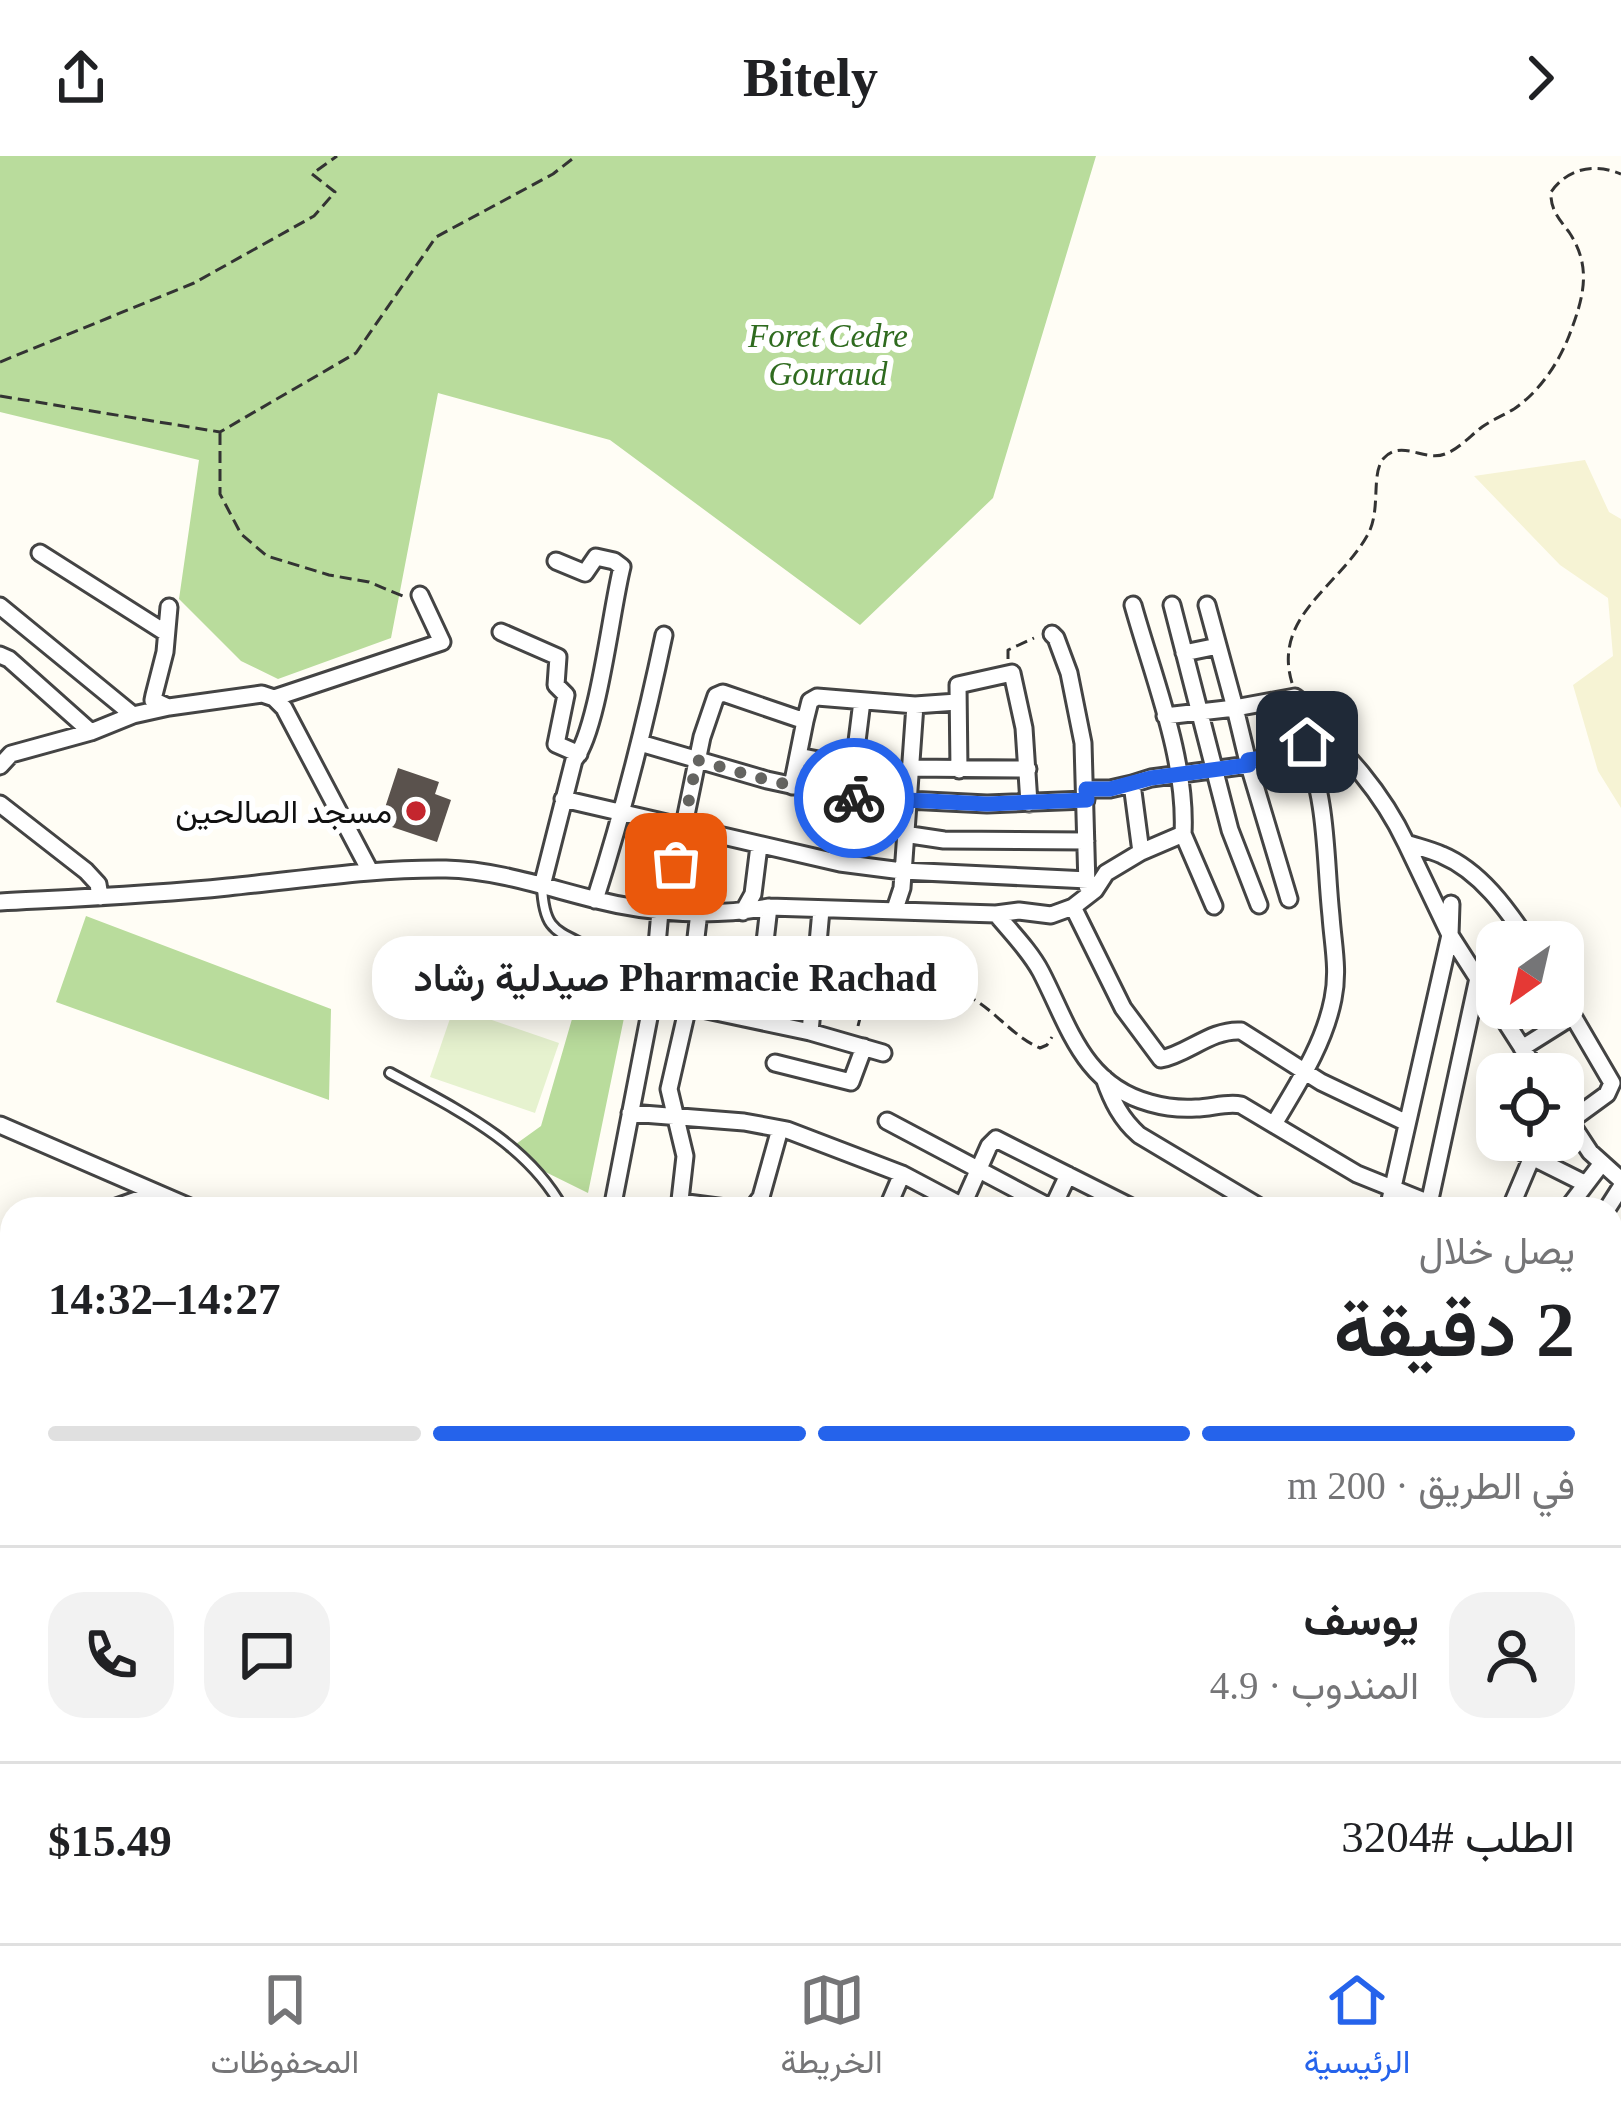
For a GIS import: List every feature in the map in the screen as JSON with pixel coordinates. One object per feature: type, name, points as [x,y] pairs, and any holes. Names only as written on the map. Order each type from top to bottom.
[{"type":"street","points":[[40,553],[166,633]]},
{"type":"street","points":[[542,886],[562,799],[593,709],[622,567],[596,557],[585,573],[556,561]]},
{"type":"street","points":[[274,698],[442,643],[413,596]]},
{"type":"street","points":[[1133,605],[1180,774],[1185,800],[1183,834],[1214,906]]},
{"type":"street","points":[[1172,605],[1230,830],[1258,905]]},
{"type":"street","points":[[1207,605],[1289,898]]},
{"type":"street","points":[[0,606],[133,715]]},
{"type":"street","points":[[169,607],[154,700],[169,706]]},
{"type":"street","points":[[501,632],[559,658],[556,686],[566,695],[556,744],[579,754]]},
{"type":"street","points":[[1052,634],[1070,673],[1079,714],[1088,880],[1078,904],[1124,1008],[1155,1055],[1167,1059],[1229,1030],[1241,1031],[1321,1082],[1406,1123]]},
{"type":"street","points":[[595,900],[640,743],[664,635]]},
{"type":"street","points":[[1184,653],[1218,646]]},
{"type":"street","points":[[0,655],[92,732]]},
{"type":"street","points":[[959,770],[958,685],[1012,673],[1024,728],[1029,803]]},
{"type":"street","points":[[614,1197],[652,1002],[660,910],[676,864],[713,701],[719,693],[805,721]]},
{"type":"street","points":[[0,766],[10,754],[92,732],[133,715],[262,694],[284,708],[370,871]]},
{"type":"street","points":[[1165,716],[1295,697],[1304,704],[1324,824],[1337,955],[1333,1001],[1320,1042],[1274,1124]]},
{"type":"street","points":[[793,786],[812,698],[915,705],[958,702]]},
{"type":"street","points":[[850,798],[862,701]]},
{"type":"street","points":[[895,909],[902,888],[915,705]]},
{"type":"street","points":[[1304,714],[1363,773],[1397,825],[1450,934],[1476,975]]},
{"type":"street","points":[[640,743],[793,786],[906,805],[1029,803],[1310,752]]},
{"type":"street","points":[[798,756],[854,766]]},
{"type":"street","points":[[909,768],[1028,769]]},
{"type":"street","points":[[1132,784],[1141,852]]},
{"type":"street","points":[[562,799],[839,862],[902,871],[1088,880]]},
{"type":"street","points":[[0,804],[86,872],[98,884],[100,897]]},
{"type":"street","points":[[904,834],[944,840],[1086,841]]},
{"type":"street","points":[[0,902],[224,888],[370,871],[448,869],[660,910],[743,912],[769,907],[1051,915],[1078,904],[1106,873],[1183,834]]},
{"type":"street","points":[[1406,843],[1445,856],[1472,874],[1514,921]]},
{"type":"street","points":[[743,912],[754,893],[759,846]]},
{"type":"street","points":[[1391,1197],[1450,934],[1451,904]]},
{"type":"street","points":[[756,1020],[769,907]]},
{"type":"street","points":[[810,1032],[821,910]]},
{"type":"street","points":[[680,1197],[685,1156],[669,1089],[688,1006],[699,912]]},
{"type":"street","points":[[996,914],[1039,968],[1085,1059],[1123,1092],[1151,1103],[1196,1108],[1236,1103],[1357,1174],[1412,1197]]},
{"type":"street","points":[[1439,1197],[1476,989]]},
{"type":"street","points":[[688,1006],[883,1053]]},
{"type":"street","points":[[1510,1029],[1525,1053]]},
{"type":"street","points":[[1522,1048],[1552,1029]]},
{"type":"street","points":[[1581,1029],[1612,1083],[1606,1094],[1584,1106]]},
{"type":"street","points":[[775,1063],[848,1082],[853,1080],[859,1046]]},
{"type":"street","points":[[1104,1077],[1119,1112],[1139,1135],[1243,1197]]},
{"type":"street","points":[[630,1113],[780,1129],[902,1174],[944,1197]]},
{"type":"street","points":[[887,1121],[1029,1197]]},
{"type":"street","points":[[0,1125],[167,1197]]},
{"type":"street","points":[[761,1197],[780,1129]]},
{"type":"street","points":[[968,1197],[996,1138],[1111,1197]]},
{"type":"street","points":[[1584,1143],[1621,1184]]},
{"type":"street","points":[[1515,1197],[1530,1161]]},
{"type":"street","points":[[1540,1161],[1586,1184]]},
{"type":"street","points":[[1576,1197],[1602,1163]]},
{"type":"street","points":[[892,1197],[902,1174]]},
{"type":"street","points":[[1058,1197],[1068,1175]]},
{"type":"street","points":[[142,1197],[156,1192]]},
{"type":"lane","points":[[542,886],[543,912],[551,928],[594,950]]},
{"type":"lane","points":[[390,1072],[489,1128],[551,1186],[557,1197]]},
{"type":"path","points":[[0,362],[194,283],[314,216],[335,192],[312,174],[337,156]]},
{"type":"path","points":[[0,396],[220,432],[356,353],[436,238],[553,174],[576,156]]},
{"type":"path","points":[[1295,697],[1287,668],[1292,635],[1305,609],[1370,533],[1381,462],[1399,449],[1446,454],[1532,394],[1567,342],[1586,282],[1582,256],[1552,209],[1551,192],[1562,177],[1585,168],[1621,174]]},
{"type":"path","points":[[220,432],[220,494],[241,534],[267,556],[413,596]]},
{"type":"path","points":[[1012,673],[1008,650],[1052,634]]},
{"type":"path","points":[[859,1046],[868,983],[884,975],[934,982],[956,992],[1040,1048],[1064,1021]]},
{"type":"shaded area","points":[[1585,460],[1609,512],[1621,519],[1621,808],[1598,771],[1573,685],[1613,656],[1608,598],[1560,565],[1474,476]]},
{"type":"green space","name":"Foret Cedre Gouraud","points":[[0,156],[1096,156],[993,498],[860,625],[610,440],[438,393],[391,638],[278,679],[241,661],[179,599],[199,460],[0,412]]},
{"type":"green space","points":[[86,916],[331,1009],[329,1100],[56,1002]]},
{"type":"green space","points":[[632,979],[588,1193],[505,1152],[541,1126],[572,1019],[554,983]]},
{"type":"green space","points":[[454,1007],[559,1043],[535,1113],[430,1077]]},
{"type":"building","name":"مسجد الصالحين","points":[[398,768],[439,782],[435,794],[451,800],[437,842],[380,823]]},
{"type":"way so far","points":[[676,864],[697,760],[854,798]]},
{"type":"place","name":"مسجد الصالحين","points":[[416,811]]},
{"type":"place","name":"Pharmacie Rachad صيدلية رشاد","points":[[676,864]]},
{"type":"route","points":[[854,798],[906,810],[907,800],[987,804],[1087,800],[1086,789],[1110,789],[1310,752],[1307,742]]}]
